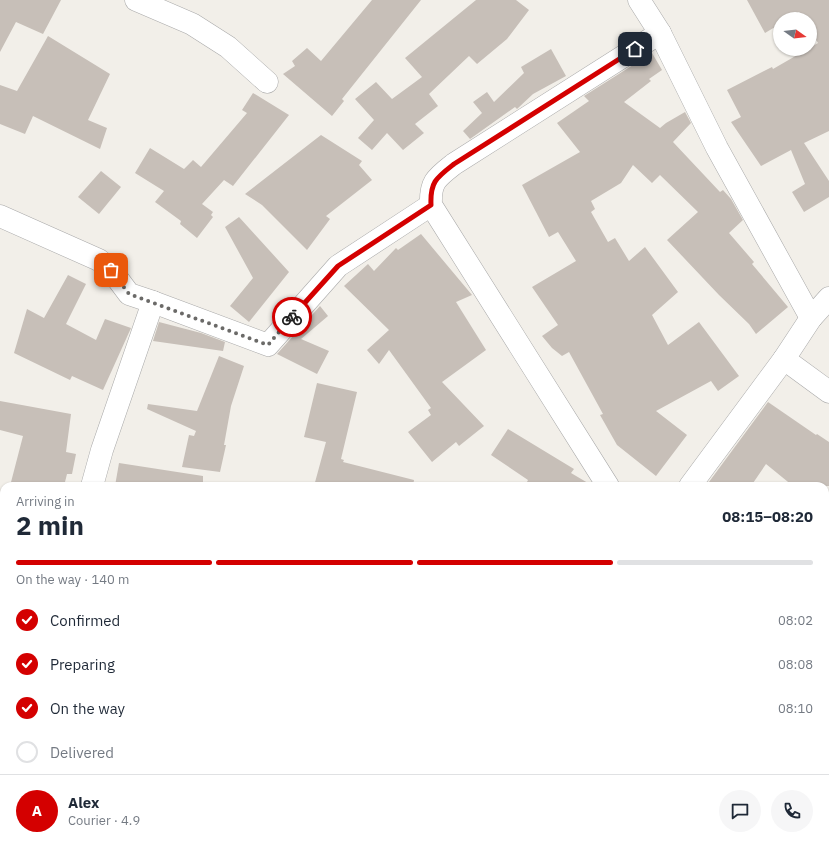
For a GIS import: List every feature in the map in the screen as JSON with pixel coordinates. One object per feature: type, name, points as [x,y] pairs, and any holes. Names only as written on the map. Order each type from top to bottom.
[{"type":"street","points":[[136,0],[192,24],[228,47],[267,82]]},
{"type":"street","points":[[639,0],[660,33],[717,148],[811,318]]},
{"type":"street","points":[[605,482],[431,205],[430,190],[437,177],[454,164],[660,33]]},
{"type":"street","points":[[0,216],[99,260],[111,270],[129,294],[268,345],[338,266],[431,205]]},
{"type":"street","points":[[693,482],[784,359],[811,318],[829,298]]},
{"type":"street","points":[[93,482],[102,450],[153,302]]},
{"type":"street","points":[[784,359],[829,392]]},
{"type":"building","points":[[0,0],[61,0],[43,34],[16,22],[0,52]]},
{"type":"building","points":[[372,0],[421,0],[342,99],[344,101],[332,116],[283,74],[295,66],[292,61],[307,48],[321,61]]},
{"type":"building","points":[[476,0],[516,0],[529,10],[507,39],[477,64],[469,56],[429,94],[438,106],[415,124],[424,133],[403,150],[387,133],[372,150],[358,138],[374,120],[355,99],[376,82],[392,99],[422,77],[405,58]]},
{"type":"building","points":[[747,0],[829,0],[829,131],[804,143],[829,181],[829,197],[804,212],[792,192],[805,184],[791,150],[761,166],[731,122],[741,117],[727,90],[772,67],[773,69],[796,56],[817,56],[817,12],[773,12],[773,28],[765,33]]},
{"type":"building","points":[[48,36],[110,74],[88,120],[107,128],[100,149],[33,116],[25,134],[0,124],[0,85],[17,91]]},
{"type":"building","points":[[551,49],[566,76],[533,94],[517,109],[515,107],[470,139],[463,131],[482,113],[473,102],[487,92],[494,102],[524,73],[521,67]]},
{"type":"building","points":[[652,53],[662,70],[649,79],[651,81],[624,102],[660,128],[685,112],[691,123],[673,142],[720,192],[723,190],[731,199],[743,220],[729,233],[754,262],[752,264],[788,307],[756,334],[749,324],[719,295],[667,240],[698,212],[660,175],[652,183],[633,165],[621,183],[591,201],[595,209],[591,212],[608,242],[615,238],[629,261],[645,247],[678,292],[652,315],[668,345],[699,322],[739,376],[718,391],[711,381],[656,411],[687,435],[656,476],[617,445],[600,415],[603,414],[569,352],[562,356],[552,348],[542,336],[558,325],[532,287],[576,261],[558,232],[549,237],[522,185],[580,152],[557,123],[589,101],[584,96]]},
{"type":"building","points":[[253,93],[289,115],[233,186],[224,180],[202,204],[213,212],[211,215],[213,217],[197,238],[180,224],[181,221],[155,202],[164,191],[135,173],[150,148],[184,169],[193,160],[201,167],[247,113],[242,110]]},
{"type":"building","points":[[321,135],[362,161],[359,165],[372,180],[326,216],[330,219],[307,250],[262,205],[245,194]]},
{"type":"building","points":[[101,171],[121,187],[99,214],[78,197]]},
{"type":"building","points":[[239,217],[289,272],[249,322],[230,306],[253,278],[225,227]]},
{"type":"building","points":[[421,234],[472,295],[456,302],[486,350],[442,382],[484,426],[459,446],[456,442],[432,462],[408,432],[431,415],[428,410],[431,408],[389,350],[379,364],[367,350],[389,330],[344,286],[368,264],[374,271],[396,248],[398,250]]},
{"type":"building","points":[[68,275],[86,284],[66,324],[96,340],[105,319],[131,328],[103,390],[72,376],[70,380],[14,353],[27,309],[44,318]]},
{"type":"building","points":[[320,306],[328,316],[301,339],[329,351],[317,374],[277,354]]},
{"type":"building","points":[[159,322],[201,333],[225,342],[223,351],[153,341]]},
{"type":"building","points":[[219,356],[244,366],[231,406],[224,445],[226,445],[220,472],[182,467],[189,435],[194,436],[196,431],[147,409],[148,404],[197,411]]},
{"type":"building","points":[[317,383],[357,392],[341,459],[344,460],[343,462],[414,480],[414,482],[315,482],[326,442],[304,437]]},
{"type":"building","points":[[0,401],[71,414],[66,452],[76,454],[72,474],[67,474],[65,482],[11,482],[23,436],[0,430]]},
{"type":"building","points":[[768,402],[816,435],[817,434],[829,442],[829,482],[788,482],[766,464],[754,482],[709,482]]},
{"type":"building","points":[[508,429],[574,469],[571,473],[586,482],[527,482],[528,480],[491,455]]},
{"type":"building","points":[[119,463],[203,476],[203,482],[116,482]]},
{"type":"way so far","points":[[111,270],[129,294],[268,345],[292,317]]},
{"type":"route","points":[[292,317],[338,266],[431,205],[430,190],[437,177],[454,164],[635,49]]}]
